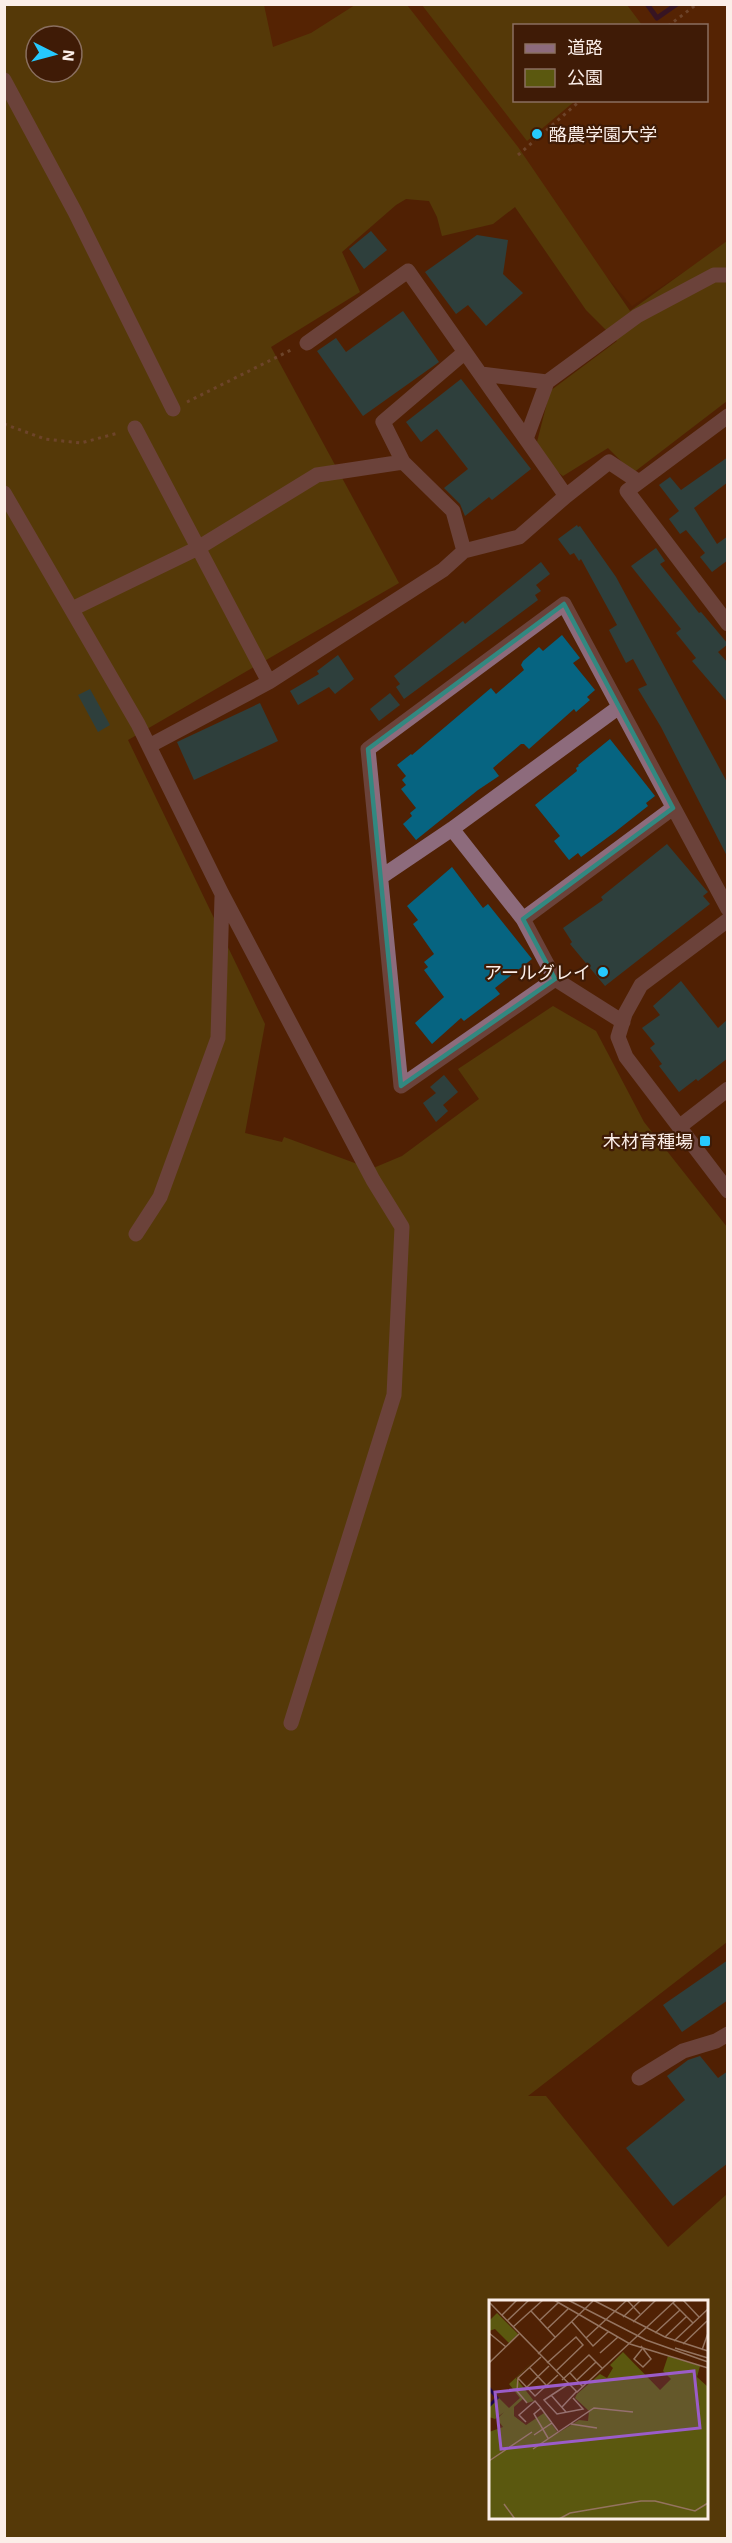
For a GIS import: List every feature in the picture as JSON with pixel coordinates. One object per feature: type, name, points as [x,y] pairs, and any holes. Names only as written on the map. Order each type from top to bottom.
[{"type":"street","points":[[4,80],[75,212],[173,409]]},
{"type":"street","points":[[307,343],[408,271],[566,496]]},
{"type":"street","points":[[526,439],[547,382],[637,316],[714,274],[728,275]]},
{"type":"street","points":[[464,551],[453,511],[403,462],[383,422],[465,352]]},
{"type":"street","points":[[481,374],[547,382]]},
{"type":"street","points":[[728,416],[627,491],[728,624]]},
{"type":"street","points":[[135,428],[269,682]]},
{"type":"street","points":[[72,609],[198,548],[317,475],[403,462]]},
{"type":"street","points":[[149,746],[269,682],[443,570],[464,551],[519,537],[609,462],[639,482]]},
{"type":"street","points":[[4,493],[149,746],[222,894],[374,1180],[402,1227],[394,1395],[291,1723]]},
{"type":"street","points":[[555,979],[401,1086],[368,749],[564,604],[728,909]]},
{"type":"street","points":[[381,877],[452,829],[620,707]]},
{"type":"street","points":[[523,919],[673,808]]},
{"type":"street","points":[[452,829],[523,919],[555,979],[623,1022]]},
{"type":"street","points":[[136,1234],[160,1197],[218,1038],[222,894]]},
{"type":"street","points":[[728,920],[641,986],[618,1037],[626,1057],[728,1191]]},
{"type":"street","points":[[679,1127],[728,1089]]},
{"type":"street","points":[[639,2078],[683,2051],[716,2041],[728,2034]]},
{"type":"path","points":[[671,24],[697,4]]},
{"type":"path","points":[[518,156],[579,102]]},
{"type":"highlighted area","points":[[564,604],[673,808],[523,919],[555,979],[401,1086],[368,749]]},
{"type":"shaded area","name":"酪農学園大学","points":[[245,5],[727,5],[727,244],[632,306],[510,167],[265,77]]},
{"type":"green space","points":[[5,5],[264,5],[273,47],[311,33],[355,5],[407,5],[518,147],[630,311],[727,241],[727,401],[633,473],[608,448],[563,476],[551,467],[537,442],[550,391],[617,341],[586,310],[515,207],[493,224],[442,236],[437,217],[429,201],[406,199],[396,205],[342,252],[360,292],[271,347],[399,583],[128,740],[265,1024],[245,1133],[282,1142],[284,1137],[371,1169],[402,1156],[479,1099],[458,1069],[553,1006],[596,1031],[644,1122],[727,1227],[727,1942],[528,2096],[546,2096],[668,2247],[727,2194],[727,2538],[5,2538]]},
{"type":"green space","points":[[422,5],[627,5],[641,24],[513,24],[513,102],[574,102],[527,141]]},
{"type":"building","points":[[371,231],[387,250],[364,269],[349,249]]},
{"type":"building","points":[[477,235],[508,240],[503,274],[523,293],[486,326],[468,305],[456,314],[425,272]]},
{"type":"building","points":[[403,311],[439,362],[363,416],[317,351],[336,338],[346,352]]},
{"type":"building","points":[[461,379],[531,469],[492,500],[489,497],[465,516],[460,504],[444,488],[468,469],[437,429],[421,442],[406,422]]},
{"type":"building","points":[[728,457],[728,482],[694,508],[717,544],[728,536],[728,560],[712,572],[700,557],[705,553],[686,530],[680,534],[669,519],[679,511],[659,485],[670,477],[681,490]]},
{"type":"building","points":[[577,525],[580,526],[616,577],[728,784],[728,858],[661,727],[638,689],[647,685],[633,659],[626,663],[609,630],[617,625],[581,559],[579,561],[574,553],[570,555],[558,539]]},
{"type":"building","points":[[656,548],[665,561],[660,564],[699,613],[701,612],[728,644],[718,652],[728,663],[728,703],[692,661],[696,658],[676,633],[681,629],[631,566]]},
{"type":"building","points":[[541,562],[550,574],[536,585],[541,591],[535,595],[538,600],[404,699],[396,687],[400,684],[394,676],[463,621],[465,624]]},
{"type":"building","points":[[562,635],[580,658],[573,663],[595,690],[587,697],[590,700],[576,712],[574,709],[529,749],[521,744],[493,768],[499,776],[416,840],[403,824],[412,816],[410,813],[416,808],[401,789],[406,785],[402,780],[406,776],[397,765],[491,688],[496,694],[524,670],[521,665],[523,661],[539,647],[543,651]]},
{"type":"building","points":[[338,655],[354,679],[335,694],[329,687],[298,705],[290,691],[319,674],[317,671]]},
{"type":"building","points":[[90,689],[110,725],[98,732],[78,695]]},
{"type":"building","points":[[390,693],[400,705],[379,721],[370,709]]},
{"type":"building","points":[[260,703],[278,741],[194,780],[177,742]]},
{"type":"building","points":[[610,739],[655,796],[646,803],[648,806],[615,832],[581,857],[578,853],[569,860],[554,841],[560,836],[535,805],[577,771],[578,765]]},
{"type":"building","points":[[667,844],[708,892],[703,896],[710,904],[605,986],[570,944],[572,942],[563,928],[603,900],[601,897]]},
{"type":"building","points":[[452,867],[483,908],[488,904],[532,959],[495,988],[500,994],[464,1021],[461,1018],[432,1044],[415,1023],[444,997],[424,970],[428,967],[424,962],[434,954],[413,924],[418,920],[407,906]]},
{"type":"building","points":[[681,981],[718,1028],[728,1019],[728,1058],[679,1092],[659,1066],[662,1064],[650,1048],[655,1044],[642,1028],[660,1015],[653,1006]]},
{"type":"building","points":[[444,1075],[458,1092],[443,1105],[448,1111],[436,1122],[423,1103],[436,1093],[430,1087]]},
{"type":"building","points":[[728,1960],[728,2000],[682,2032],[663,2005]]},
{"type":"building","points":[[700,2056],[718,2078],[728,2071],[728,2163],[673,2206],[626,2148],[685,2100],[667,2076],[688,2060]]},
{"type":"waterway","points":[[647,4],[657,18],[677,4]]},
{"type":"place","name":"酪農学園大学","points":[[537,134]]},
{"type":"place","name":"アールグレイ","points":[[603,972]]},
{"type":"place","name":"木材育種場","points":[[705,1141]]}]
